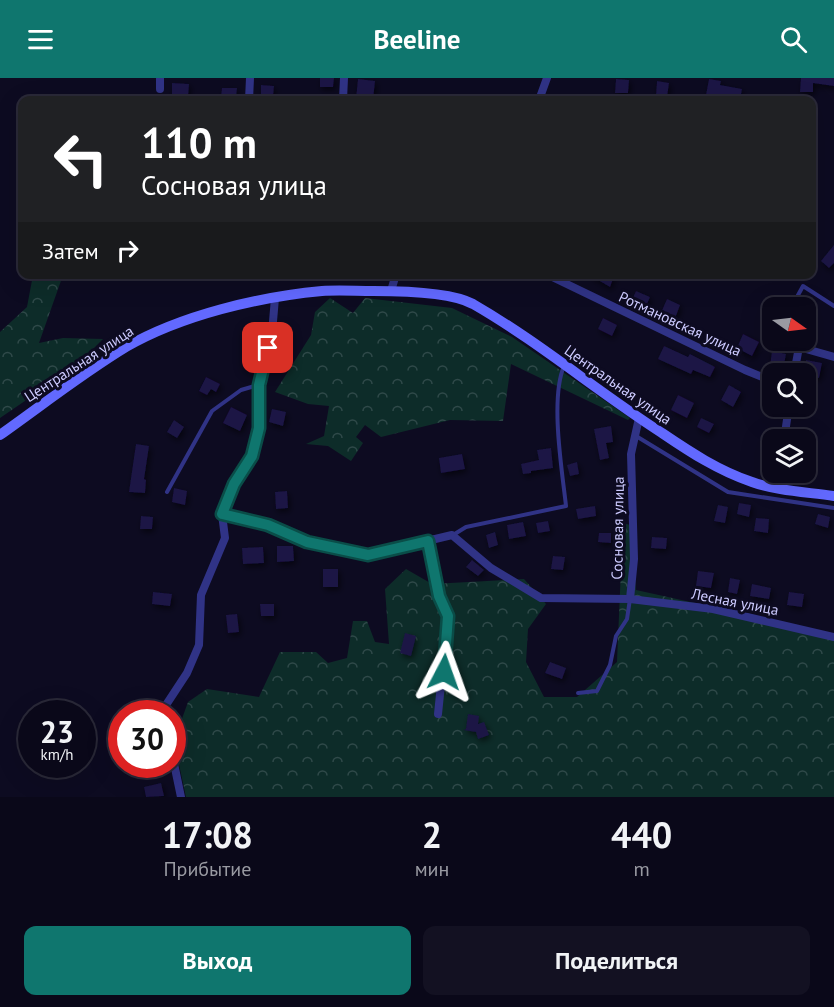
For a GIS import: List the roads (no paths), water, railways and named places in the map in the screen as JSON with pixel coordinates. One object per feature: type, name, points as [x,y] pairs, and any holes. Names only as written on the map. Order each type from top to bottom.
[{"type":"street","points":[[160,78],[160,89]]},
{"type":"street","points":[[249,96],[250,78]]},
{"type":"street","points":[[343,96],[344,78]]},
{"type":"street","points":[[541,96],[548,79]]},
{"type":"street","points":[[391,291],[395,279]]},
{"type":"street","name":"Ротмановская улица","points":[[556,279],[762,377]]},
{"type":"street","name":"Центральная улица","points":[[0,435],[126,348],[179,323],[237,306],[276,298],[323,291],[391,291],[452,297],[472,303],[690,452],[753,482],[777,488],[834,496]]},
{"type":"street","points":[[169,700],[187,673],[199,645],[201,596],[225,538],[222,514],[234,484],[252,456],[259,428],[259,385],[272,333],[276,298]]},
{"type":"street","points":[[816,350],[834,357]]},
{"type":"street","name":"Сосновая улица","points":[[452,536],[491,568],[541,598],[630,599],[633,559],[632,454],[639,418]]},
{"type":"street","points":[[777,488],[778,483]]},
{"type":"street","points":[[222,514],[268,525],[307,542],[368,555],[452,536]]},
{"type":"street","points":[[428,541],[439,596],[448,616],[438,714]]},
{"type":"street","name":"Лесная улица","points":[[630,599],[713,609],[834,637]]},
{"type":"street","points":[[177,778],[181,797]]},
{"type":"lane","points":[[798,297],[804,286],[834,306]]},
{"type":"lane","points":[[452,536],[466,527],[566,507],[558,406],[559,378],[564,366]]},
{"type":"lane","points":[[167,492],[212,411],[241,390],[259,385]]},
{"type":"lane","points":[[635,436],[728,492],[834,508]]},
{"type":"lane","points":[[578,693],[597,691],[610,665],[616,636],[627,619],[630,599]]}]
